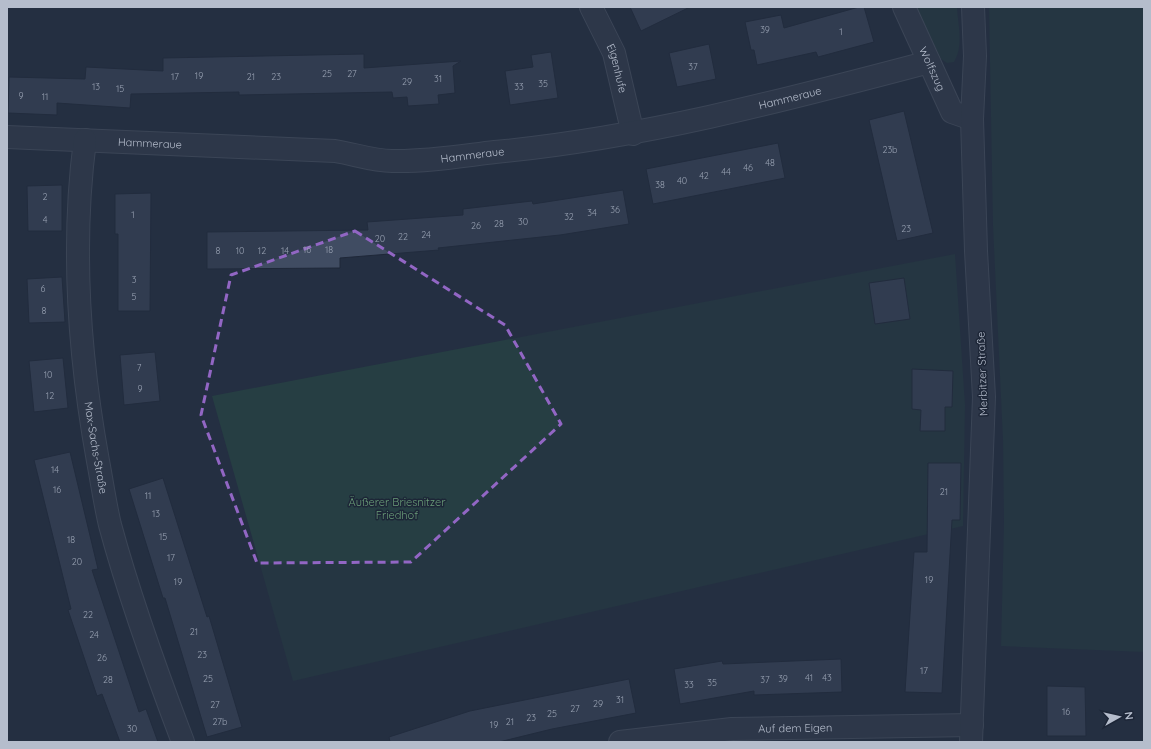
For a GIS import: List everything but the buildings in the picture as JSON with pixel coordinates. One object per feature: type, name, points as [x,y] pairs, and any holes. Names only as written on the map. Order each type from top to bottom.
[{"type":"street","name":"Eigenhufe","points":[[591,7],[614,53],[633,134]]},
{"type":"street","name":"Wolfszug","points":[[904,7],[952,112],[972,119]]},
{"type":"street","name":"Merbitzer Straße","points":[[971,733],[984,397],[976,251],[972,119],[975,56],[973,7]]},
{"type":"street","name":"Hammeraue","points":[[7,137],[335,151],[377,159],[397,161],[519,150],[633,134],[768,105],[928,62]]},
{"type":"street","name":"Max-Sachs-Straße","points":[[85,140],[80,176],[77,269],[88,406],[110,524],[152,662],[183,742]]},
{"type":"street","name":"Auf dem Eigen","points":[[620,742],[732,729],[971,733]]},
{"type":"highlighted area","points":[[355,231],[505,325],[561,424],[411,562],[257,563],[201,415],[231,275]]},
{"type":"green space","points":[[915,7],[957,7],[960,42],[954,62],[947,63],[941,59]]},
{"type":"green space","points":[[989,7],[1144,7],[1144,652],[1001,646],[1004,522],[1003,440],[993,226]]},
{"type":"green space","name":"Äußerer Briesnitzer Friedhof","points":[[955,254],[965,405],[963,526],[293,681],[212,396]]}]
